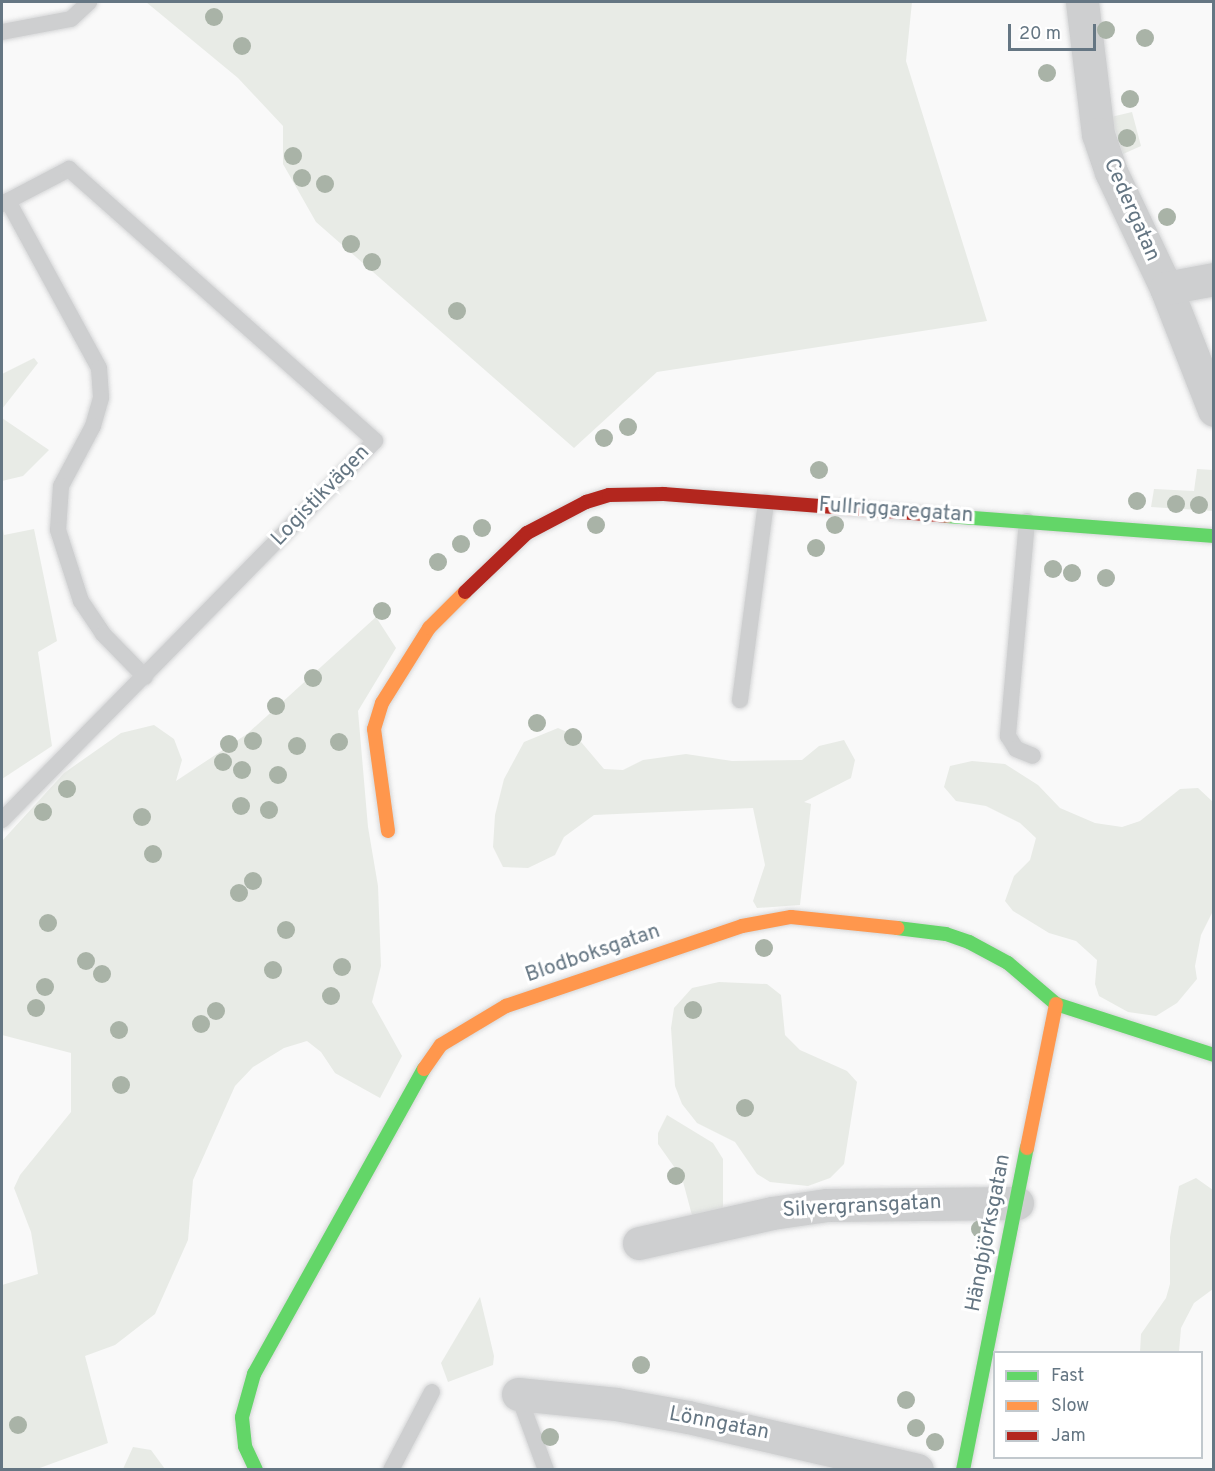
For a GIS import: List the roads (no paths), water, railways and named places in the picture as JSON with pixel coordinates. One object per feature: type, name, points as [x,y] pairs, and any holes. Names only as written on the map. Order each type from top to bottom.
[{"type":"street","name":"Cedergatan","points":[[1082,2],[1098,134],[1111,172],[1166,288],[1214,410]]},
{"type":"street","points":[[1166,288],[1214,279]]},
{"type":"street","name":"Fullriggaregatan","points":[[388,831],[375,751],[374,729],[382,703],[429,628],[527,533],[560,512],[609,495],[664,494],[1214,536]]},
{"type":"street","name":"Blodboksgatan","points":[[256,1470],[245,1446],[243,1431],[243,1408],[251,1379],[412,1088],[441,1046],[474,1023],[506,1006],[742,926],[791,917],[939,933],[969,942],[1008,963],[1056,1004],[1214,1055]]},
{"type":"street","name":"Hängbjörksgatan","points":[[963,1470],[1056,1004]]},
{"type":"street","name":"Silvergransgatan","points":[[639,1243],[772,1213],[827,1205],[1017,1203]]},
{"type":"street","name":"Lönngatan","points":[[518,1394],[616,1404],[699,1419],[917,1470]]},
{"type":"lane","points":[[2,32],[71,19],[89,2]]},
{"type":"lane","name":"Logistikvägen","points":[[2,820],[375,441],[69,169],[5,203]]},
{"type":"lane","points":[[5,203],[99,368],[101,398],[93,426],[61,486],[58,530],[81,601],[103,634],[145,677]]},
{"type":"lane","points":[[740,700],[766,502]]},
{"type":"lane","points":[[1027,521],[1008,736],[1016,749],[1033,756]]},
{"type":"lane","points":[[391,1470],[432,1392]]},
{"type":"lane","points":[[518,1394],[546,1470]]}]
